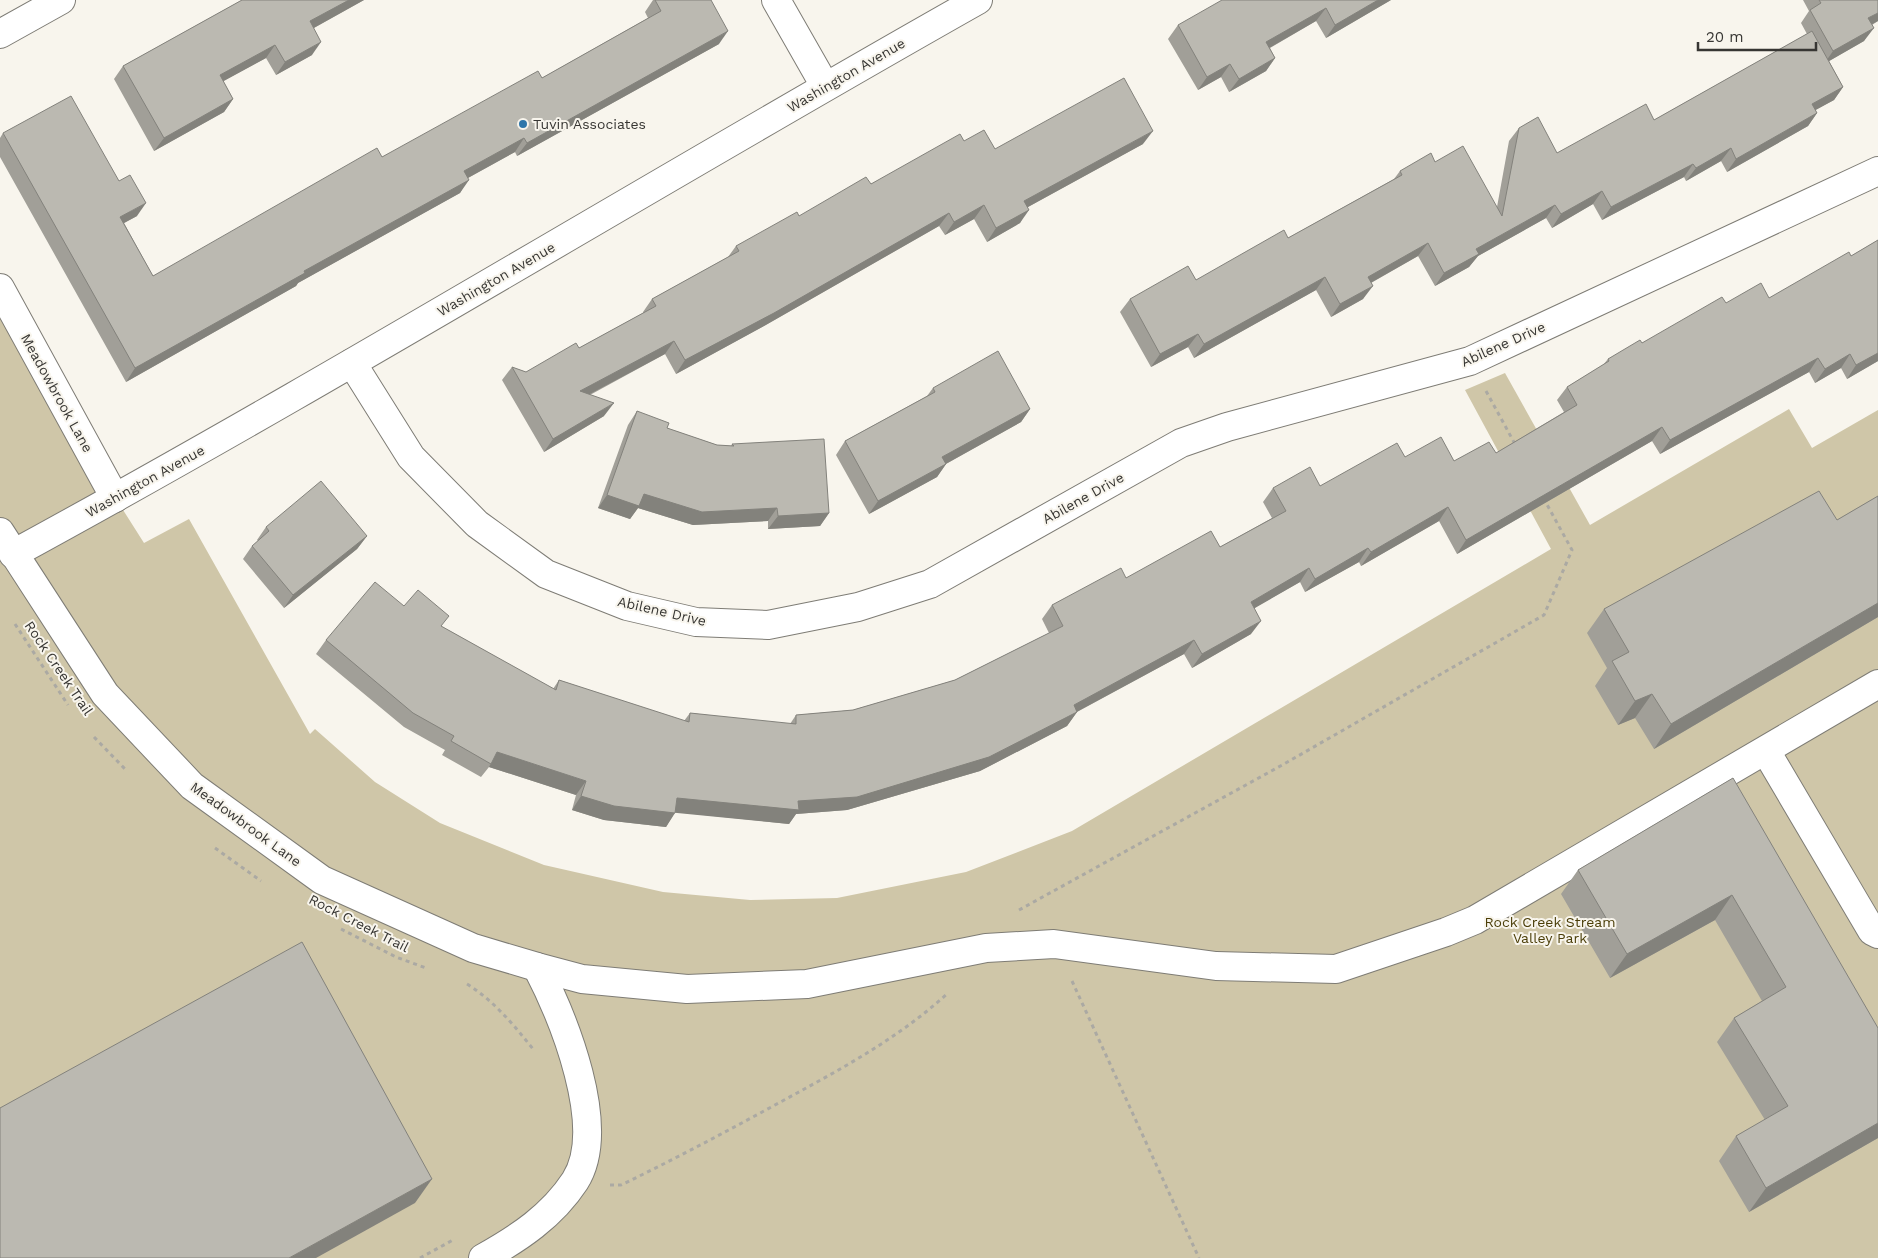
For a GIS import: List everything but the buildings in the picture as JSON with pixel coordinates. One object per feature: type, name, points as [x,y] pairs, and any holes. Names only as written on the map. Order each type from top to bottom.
[{"type":"street","points":[[0,34],[61,0]]},
{"type":"street","points":[[776,0],[825,86]]},
{"type":"street","name":"Washington Avenue","points":[[6,543],[115,498],[352,363],[825,86],[978,0]]},
{"type":"street","name":"Abilene Drive","points":[[352,363],[411,457],[477,524],[546,574],[628,606],[696,622],[768,625],[858,607],[930,584],[1182,443],[1227,427],[1470,361],[1878,171]]},
{"type":"street","name":"Meadowbrook Lane","points":[[0,288],[115,498]]},
{"type":"street","name":"Meadowbrook Lane","points":[[6,543],[105,694],[192,786],[322,880],[472,948],[582,979],[687,989],[797,984],[986,948],[1054,944],[1216,966],[1336,969],[1446,932],[1475,920],[1878,684]]},
{"type":"street","points":[[1766,751],[1872,931],[1878,934]]},
{"type":"street","points":[[483,1258],[517,1239],[549,1212],[576,1180],[585,1154],[586,1110],[573,1054],[555,1001],[537,967]]},
{"type":"path","points":[[1470,361],[1516,447]]},
{"type":"path","points":[[1015,912],[1275,769],[1544,615],[1572,550],[1544,499]]},
{"type":"path","name":"Rock Creek Trail","points":[[10,615],[71,708]]},
{"type":"path","name":"Rock Creek Trail","points":[[88,729],[133,777]]},
{"type":"path","points":[[214,847],[237,866],[269,887]]},
{"type":"path","name":"Rock Creek Trail","points":[[336,927],[396,957],[430,969]]},
{"type":"path","points":[[1054,944],[1199,1258]]},
{"type":"path","points":[[462,981],[485,995],[506,1016],[538,1055]]},
{"type":"path","points":[[604,1184],[621,1185],[685,1154],[863,1057],[930,1009],[949,992]]},
{"type":"path","points":[[420,1258],[455,1239]]},
{"type":"green space","name":"Rock Creek Stream Valley Park","points":[[0,316],[144,543],[189,519],[310,734],[315,729],[375,782],[440,823],[544,865],[663,892],[750,900],[837,898],[966,872],[1072,831],[1551,549],[1465,390],[1505,373],[1590,525],[1789,409],[1812,448],[1878,410],[1878,1258],[0,1258]]},
{"type":"place","name":"Tuvin Associates","points":[[523,124]]}]
